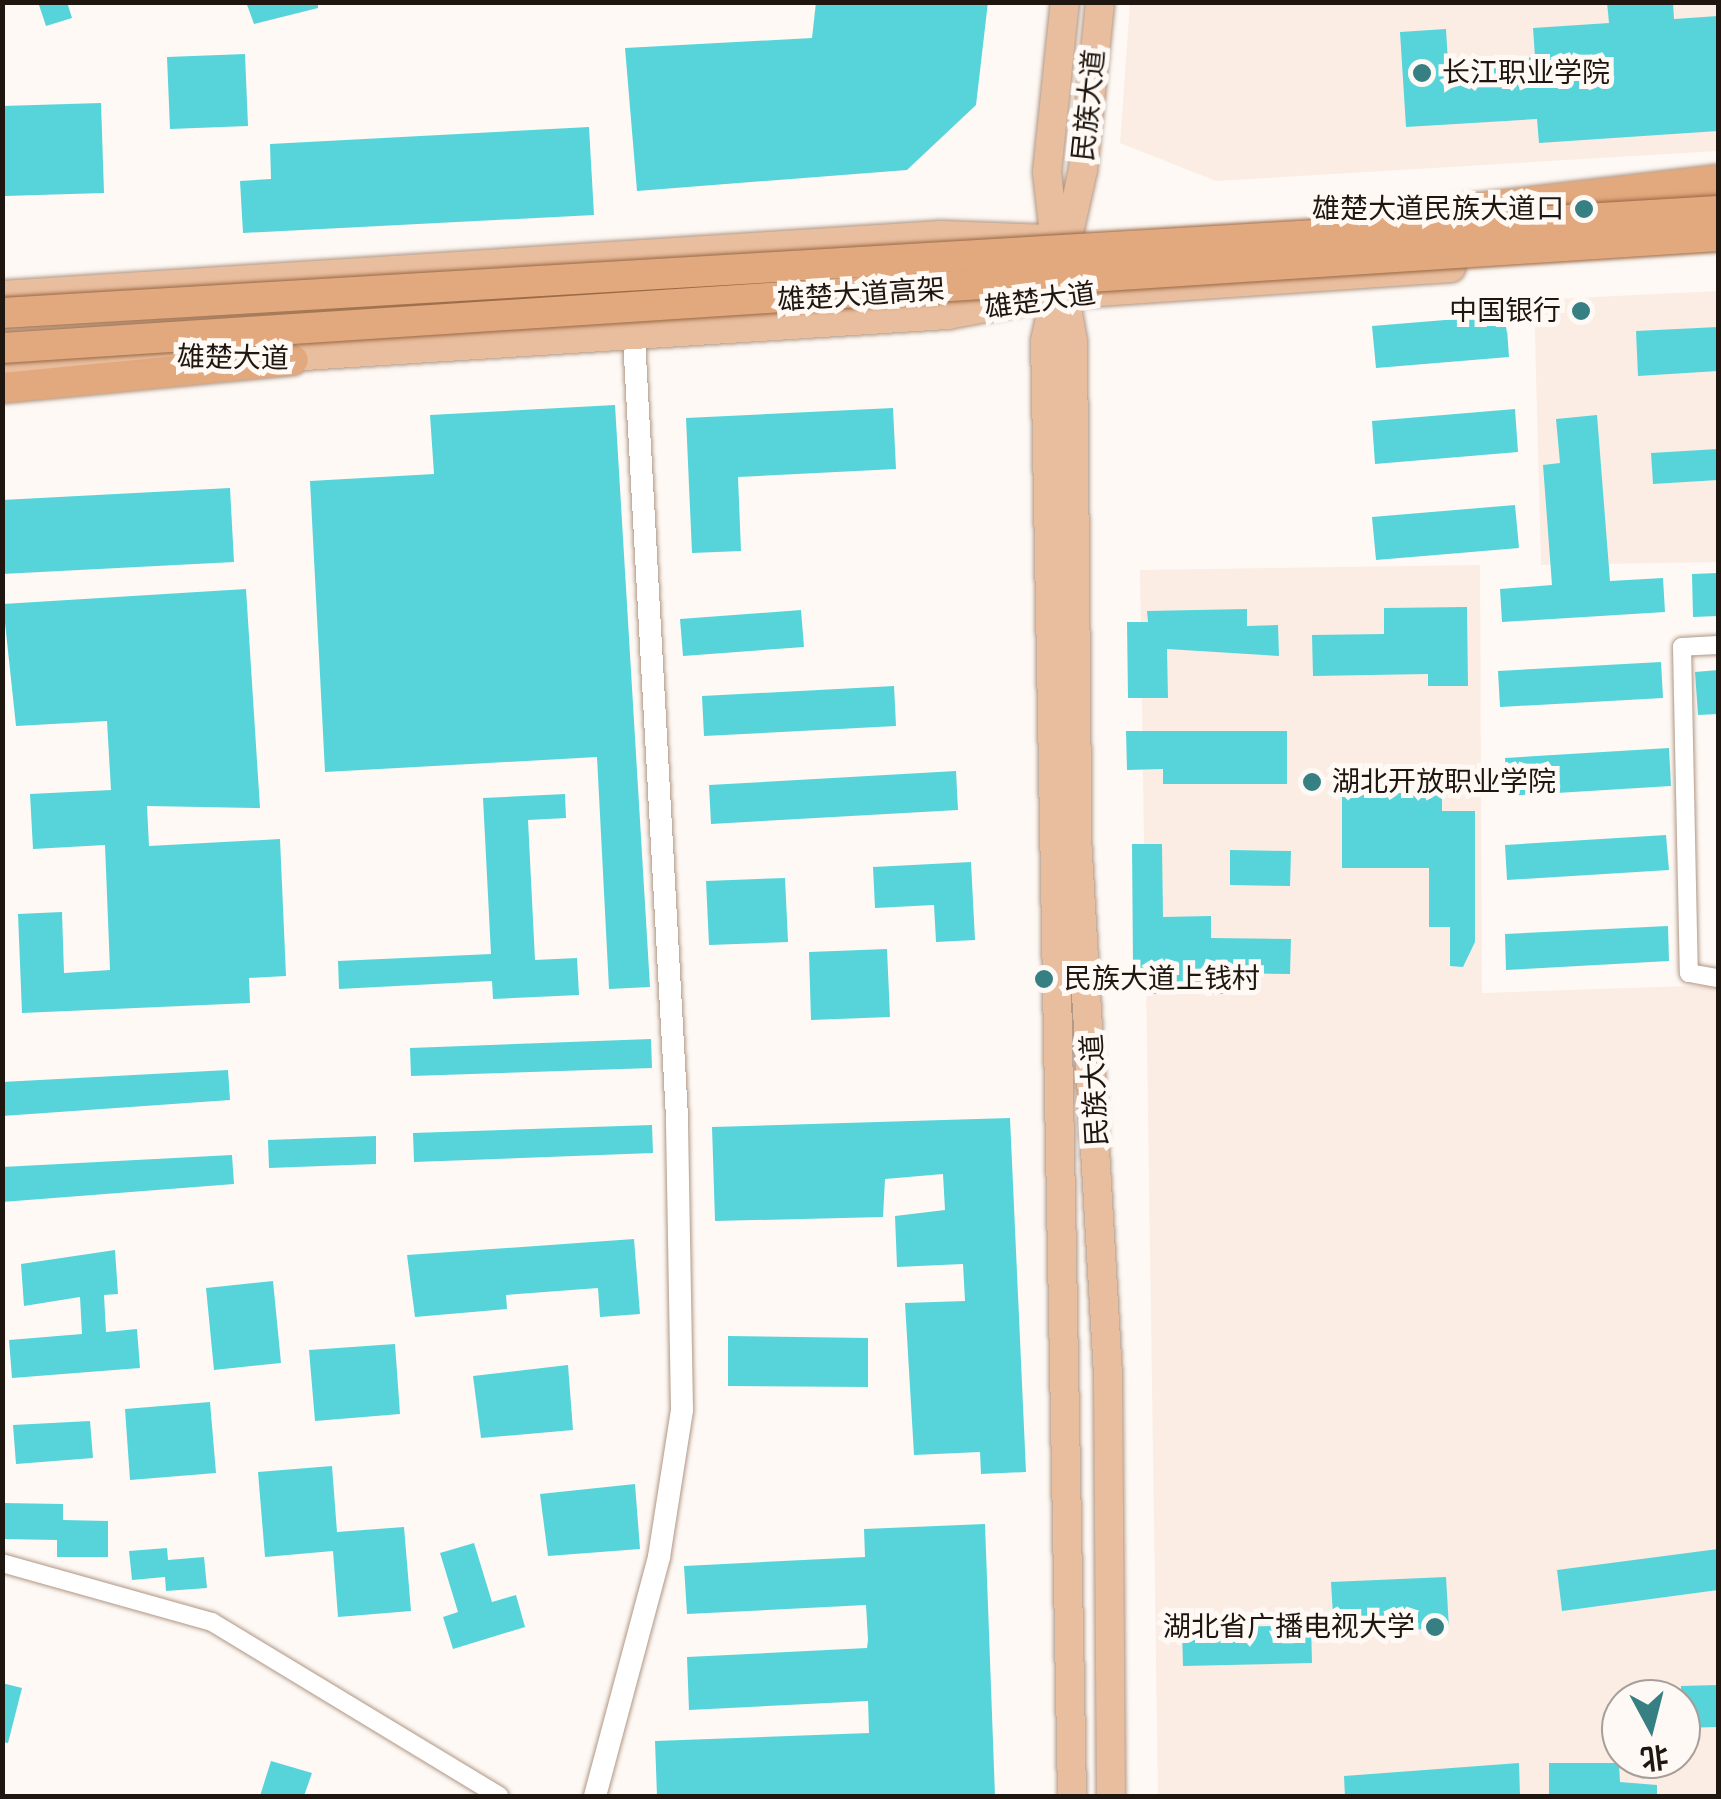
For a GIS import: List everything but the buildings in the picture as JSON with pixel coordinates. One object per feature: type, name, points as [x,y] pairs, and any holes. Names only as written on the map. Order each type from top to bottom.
[{"type":"highway","points":[[1437,213],[1718,180]]},
{"type":"highway","name":"雄楚大道高架","points":[[2,313],[1718,210]]},
{"type":"highway","name":"雄楚大道高架","points":[[2,348],[1718,236]]},
{"type":"highway","points":[[2,388],[118,381],[293,360]]},
{"type":"main road","name":"民族大道","points":[[1065,2],[1047,172],[1060,248],[1060,294],[1073,342],[1078,837],[1108,1375],[1110,1796]]},
{"type":"main road","name":"民族大道","points":[[1060,248],[1083,170],[1100,2]]},
{"type":"main road","name":"雄楚大道","points":[[2,295],[940,235],[1060,248],[1437,213],[1718,196]]},
{"type":"main road","name":"雄楚大道","points":[[2,367],[220,354],[293,360],[948,315],[1060,294],[1718,249]]},
{"type":"main road","name":"民族大道","points":[[1060,294],[1045,341],[1072,1796]]},
{"type":"street","points":[[595,1796],[659,1556],[682,1410],[677,1117],[634,336]]},
{"type":"street","points":[[1718,645],[1682,647],[1690,973],[1718,978]]},
{"type":"street","points":[[2,1563],[212,1622],[499,1796]]},
{"type":"shaded area","name":"长江职业学院","points":[[1130,3],[1718,3],[1718,151],[1216,181],[1120,143]]},
{"type":"shaded area","points":[[1718,291],[1718,562],[1541,565],[1534,300]]},
{"type":"shaded area","points":[[1480,565],[1482,993],[1718,985],[1718,1796],[1158,1796],[1140,570]]},
{"type":"place","name":"长江职业学院","points":[[1422,73]]},
{"type":"place","name":"雄楚大道民族大道口","points":[[1584,209]]},
{"type":"place","name":"中国银行","points":[[1581,311]]},
{"type":"place","name":"湖北开放职业学院","points":[[1312,782]]},
{"type":"place","name":"民族大道上钱村","points":[[1044,979]]},
{"type":"place","name":"湖北省广播电视大学","points":[[1435,1627]]}]
